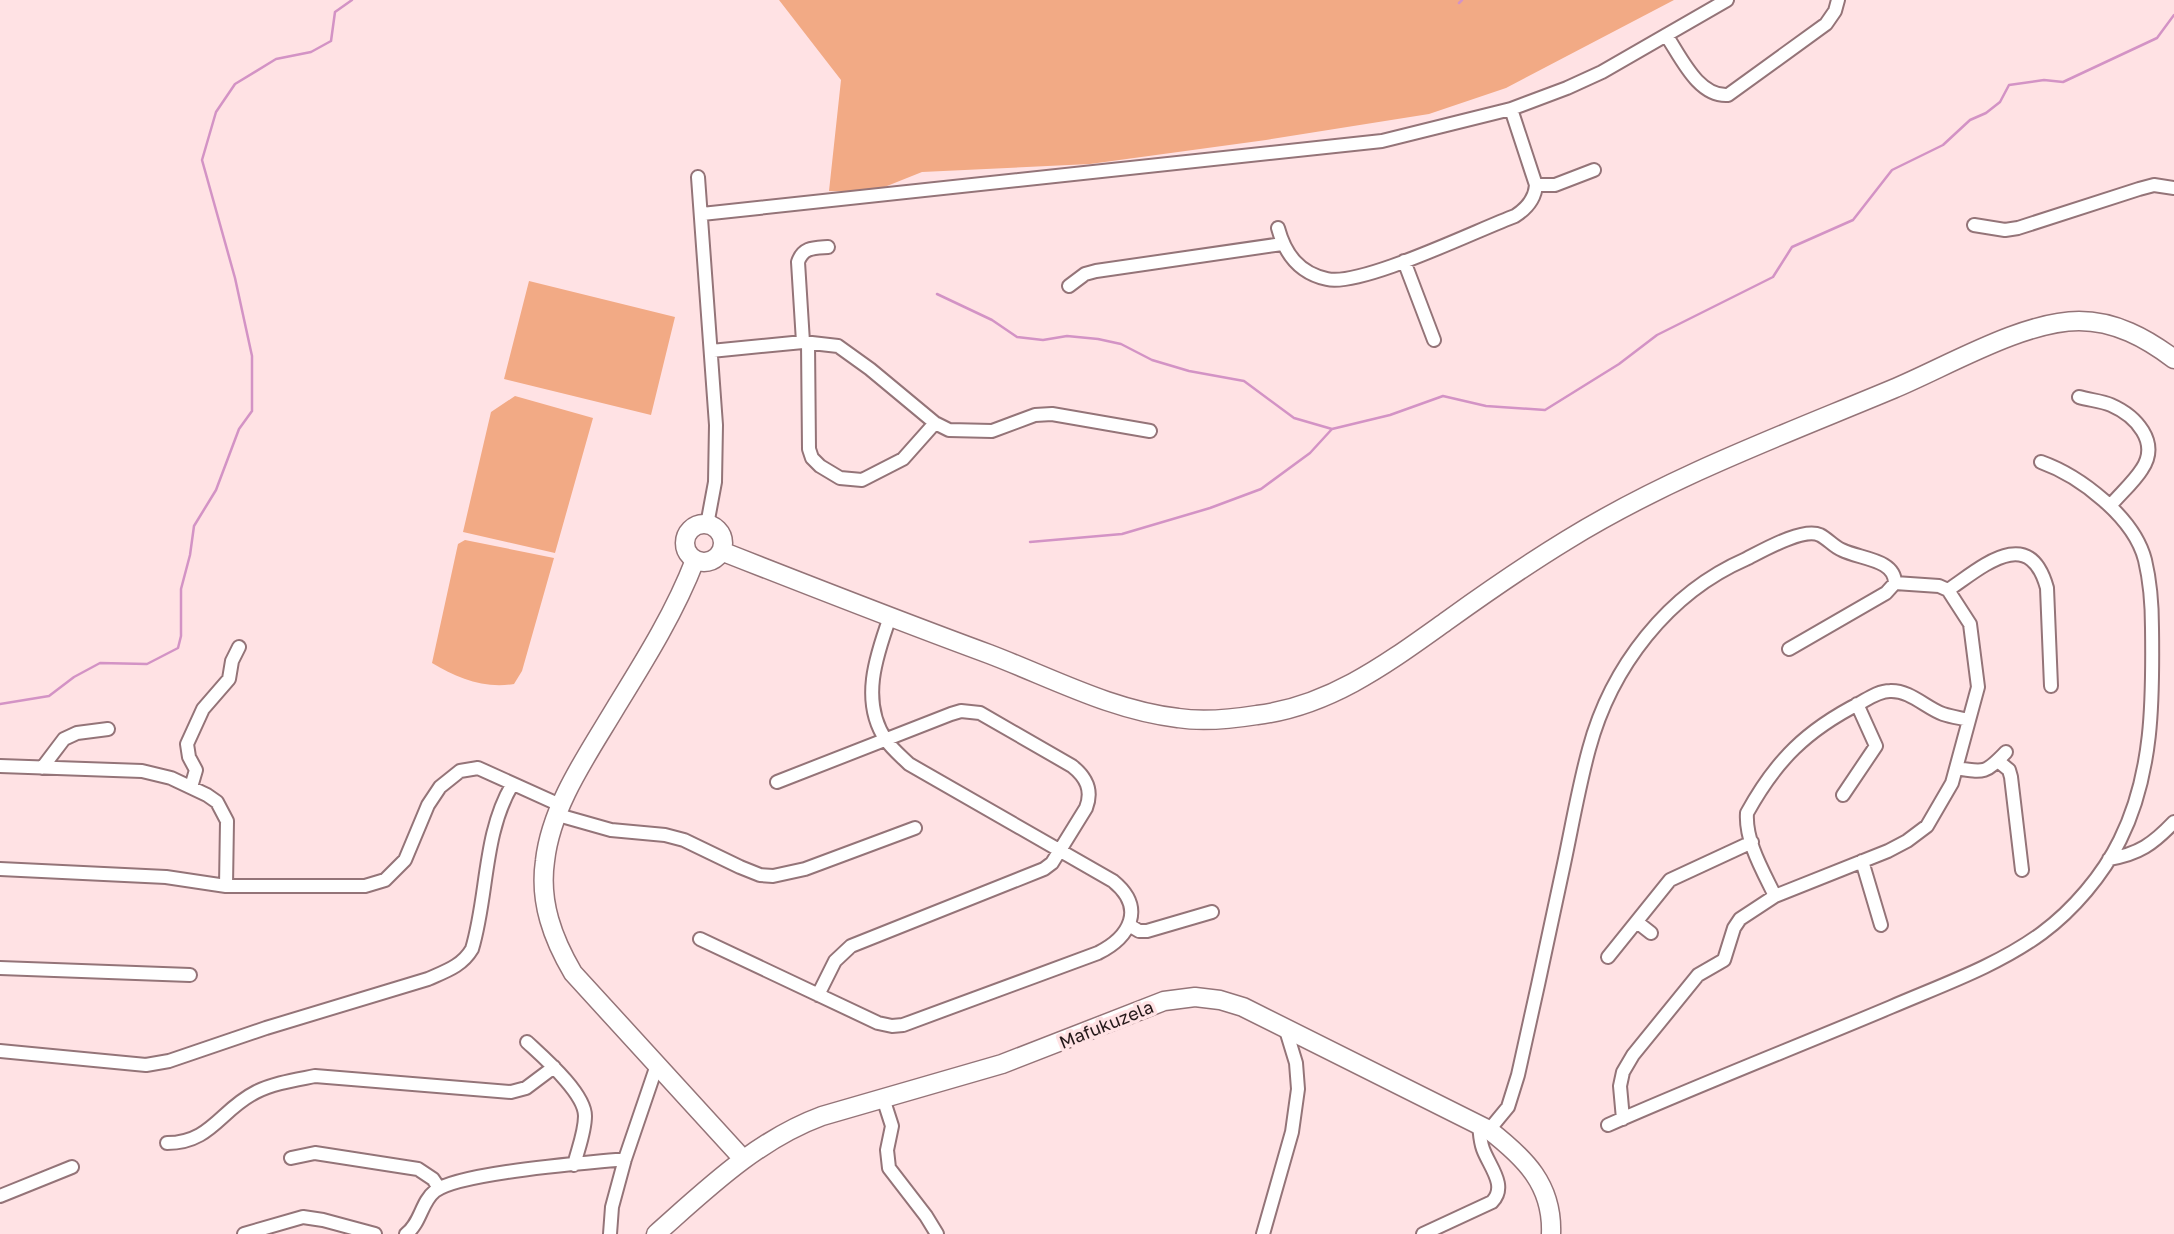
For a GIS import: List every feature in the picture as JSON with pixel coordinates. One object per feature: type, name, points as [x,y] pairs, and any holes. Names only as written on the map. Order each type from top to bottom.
[{"type":"street","points":[[702,215],[1382,141],[1511,109],[1567,88],[1602,72],[1727,0]]},
{"type":"street","points":[[1666,35],[1706,89],[1718,96],[1728,95],[1826,24],[1835,11],[1838,0]]},
{"type":"street","points":[[1278,228],[1282,244],[1301,267],[1328,280],[1355,279],[1515,216],[1527,206],[1536,185],[1511,109]]},
{"type":"street","points":[[1536,185],[1555,185],[1594,170]]},
{"type":"street","points":[[698,177],[716,425],[715,482],[707,524]]},
{"type":"street","points":[[1974,225],[2005,230],[2018,228],[2154,185],[2174,188]]},
{"type":"street","points":[[1069,286],[1077,279],[1096,271],[1282,244]]},
{"type":"street","points":[[828,247],[809,249],[800,255],[797,262],[806,342],[809,449],[813,458],[820,466],[840,478],[862,480],[903,459],[935,423]]},
{"type":"street","points":[[1404,261],[1434,340]]},
{"type":"street","points":[[721,551],[1002,659],[1105,702],[1180,719],[1260,715],[1320,698],[1364,678],[1572,536],[1678,480],[2024,332],[2049,324],[2080,321],[2106,324],[2154,344],[2174,359]]},
{"type":"street","points":[[711,351],[806,342],[831,345],[846,351],[935,423],[948,430],[992,431],[1035,415],[1052,414],[1150,431]]},
{"type":"street","points":[[2079,397],[2111,405],[2143,428],[2148,441],[2149,455],[2143,468],[2110,506]]},
{"type":"street","points":[[1608,1125],[1955,980],[1998,959],[2042,933],[2098,876],[2120,841],[2137,799],[2150,743],[2152,611],[2145,558],[2133,534],[2110,506],[2061,469],[2040,462]]},
{"type":"street","points":[[707,524],[722,537],[721,551],[707,562],[695,560],[687,553],[685,538],[696,526],[707,524]]},
{"type":"street","points":[[1423,1234],[1492,1202],[1497,1197],[1497,1179],[1483,1149],[1484,1128],[1508,1107],[1518,1075],[1589,748],[1617,677],[1645,638],[1686,596],[1729,566],[1797,536],[1811,533],[1819,535],[1839,549],[1889,566],[1895,573],[1895,583]]},
{"type":"street","points":[[1948,590],[2002,555],[2014,554],[2035,564],[2044,576],[2048,588],[2051,686]]},
{"type":"street","points":[[695,560],[657,640],[592,746],[559,810],[545,860],[543,883],[545,903],[557,944],[573,973],[743,1159]]},
{"type":"street","points":[[1623,1118],[1620,1086],[1623,1072],[1633,1055],[1698,975],[1718,966],[1724,960],[1734,928],[1740,919],[1775,896],[1908,841],[1927,826],[1952,783],[1978,687],[1970,624],[1948,590],[1939,586],[1895,583],[1875,600],[1789,649]]},
{"type":"street","points":[[700,939],[878,1023],[892,1026],[903,1025],[1098,953],[1114,945],[1129,925],[1132,912],[1119,886],[909,764],[885,739],[875,714],[872,696],[878,650],[890,618]]},
{"type":"street","points":[[191,787],[196,769],[189,757],[187,744],[203,709],[227,682],[239,647]]},
{"type":"street","points":[[1775,896],[1752,842],[1746,824],[1747,813],[1793,749],[1808,734],[1857,704],[1891,690],[1904,693],[1942,714],[1969,720]]},
{"type":"street","points":[[1843,795],[1876,746],[1857,704]]},
{"type":"street","points":[[777,782],[951,714],[970,711],[992,720],[1072,766],[1086,779],[1089,801],[1052,863],[1030,876],[851,946],[835,961],[818,995]]},
{"type":"street","points":[[42,768],[64,738],[77,733],[108,729]]},
{"type":"street","points":[[1956,768],[1980,772],[1989,770],[2002,756],[2011,777],[2022,870]]},
{"type":"street","points":[[0,766],[142,771],[171,778],[191,787],[217,802],[227,821],[226,886]]},
{"type":"street","points":[[0,869],[166,877],[226,886],[350,886],[376,883],[396,871],[405,860],[428,804],[440,787],[460,771],[478,768],[559,810],[611,830],[665,835],[684,840],[760,875],[773,876],[805,869],[915,828]]},
{"type":"street","points":[[0,1051],[145,1065],[169,1062],[266,1028],[428,979],[454,968],[472,949],[495,828],[504,798],[512,785]]},
{"type":"street","points":[[2109,859],[2143,849],[2174,822]]},
{"type":"street","points":[[1608,957],[1670,880],[1752,842]]},
{"type":"street","points":[[1862,861],[1881,925]]},
{"type":"street","points":[[1129,925],[1139,931],[1147,930],[1212,912]]},
{"type":"street","points":[[1637,922],[1651,933]]},
{"type":"street","points":[[0,968],[190,975]]},
{"type":"street","name":"Mafukuzela","points":[[656,1234],[743,1159],[798,1125],[1002,1064],[1164,1001],[1195,997],[1220,1000],[1243,1007],[1484,1128],[1519,1154],[1536,1175],[1546,1198],[1552,1222],[1551,1234]]},
{"type":"street","points":[[1263,1234],[1292,1132],[1298,1089],[1296,1063],[1285,1027]]},
{"type":"street","points":[[527,1042],[554,1067],[582,1103],[585,1114],[574,1165]]},
{"type":"street","points":[[610,1234],[612,1207],[625,1159],[656,1065]]},
{"type":"street","points":[[167,1143],[195,1139],[258,1091],[315,1076],[511,1092],[526,1088],[554,1067]]},
{"type":"street","points":[[883,1098],[892,1126],[887,1150],[889,1168],[937,1234]]},
{"type":"street","points":[[291,1158],[315,1153],[418,1169],[433,1179],[439,1188]]},
{"type":"street","points":[[405,1234],[413,1229],[426,1201],[439,1188],[457,1181],[625,1159]]},
{"type":"street","points":[[0,1196],[72,1167]]},
{"type":"street","points":[[244,1234],[303,1217],[375,1234]]},
{"type":"shaded area","points":[[779,0],[1674,0],[1506,88],[1429,114],[1090,164],[922,172],[872,192],[829,191],[841,80]]},
{"type":"shaded area","points":[[529,281],[675,317],[651,415],[504,379]]},
{"type":"shaded area","points":[[515,396],[593,418],[555,553],[463,532],[491,412]]},
{"type":"shaded area","points":[[465,540],[554,558],[522,671],[514,684],[481,684],[432,663],[458,544]]},
{"type":"waterway","points":[[0,704],[49,696],[74,677],[100,663],[147,664],[178,648],[181,636],[181,589],[194,526],[216,490],[239,429],[252,411],[252,356],[235,278],[202,160],[216,112],[235,84],[276,59],[311,52],[331,41],[335,12],[352,0]]},
{"type":"waterway","points":[[1459,3],[1462,0]]},
{"type":"waterway","points":[[1030,542],[1122,534],[1210,508],[1261,489],[1310,453],[1332,429],[1390,415],[1443,396],[1486,406],[1545,410],[1619,364],[1657,335],[1773,277],[1792,247],[1853,220],[1892,170],[1943,145],[1970,120],[1986,113],[2000,102],[2009,85],[2044,80],[2063,82],[2157,38],[2174,15]]},
{"type":"waterway","points":[[937,294],[992,320],[1017,337],[1043,340],[1067,336],[1098,339],[1121,344],[1152,360],[1189,371],[1244,381],[1294,418],[1332,429]]}]
